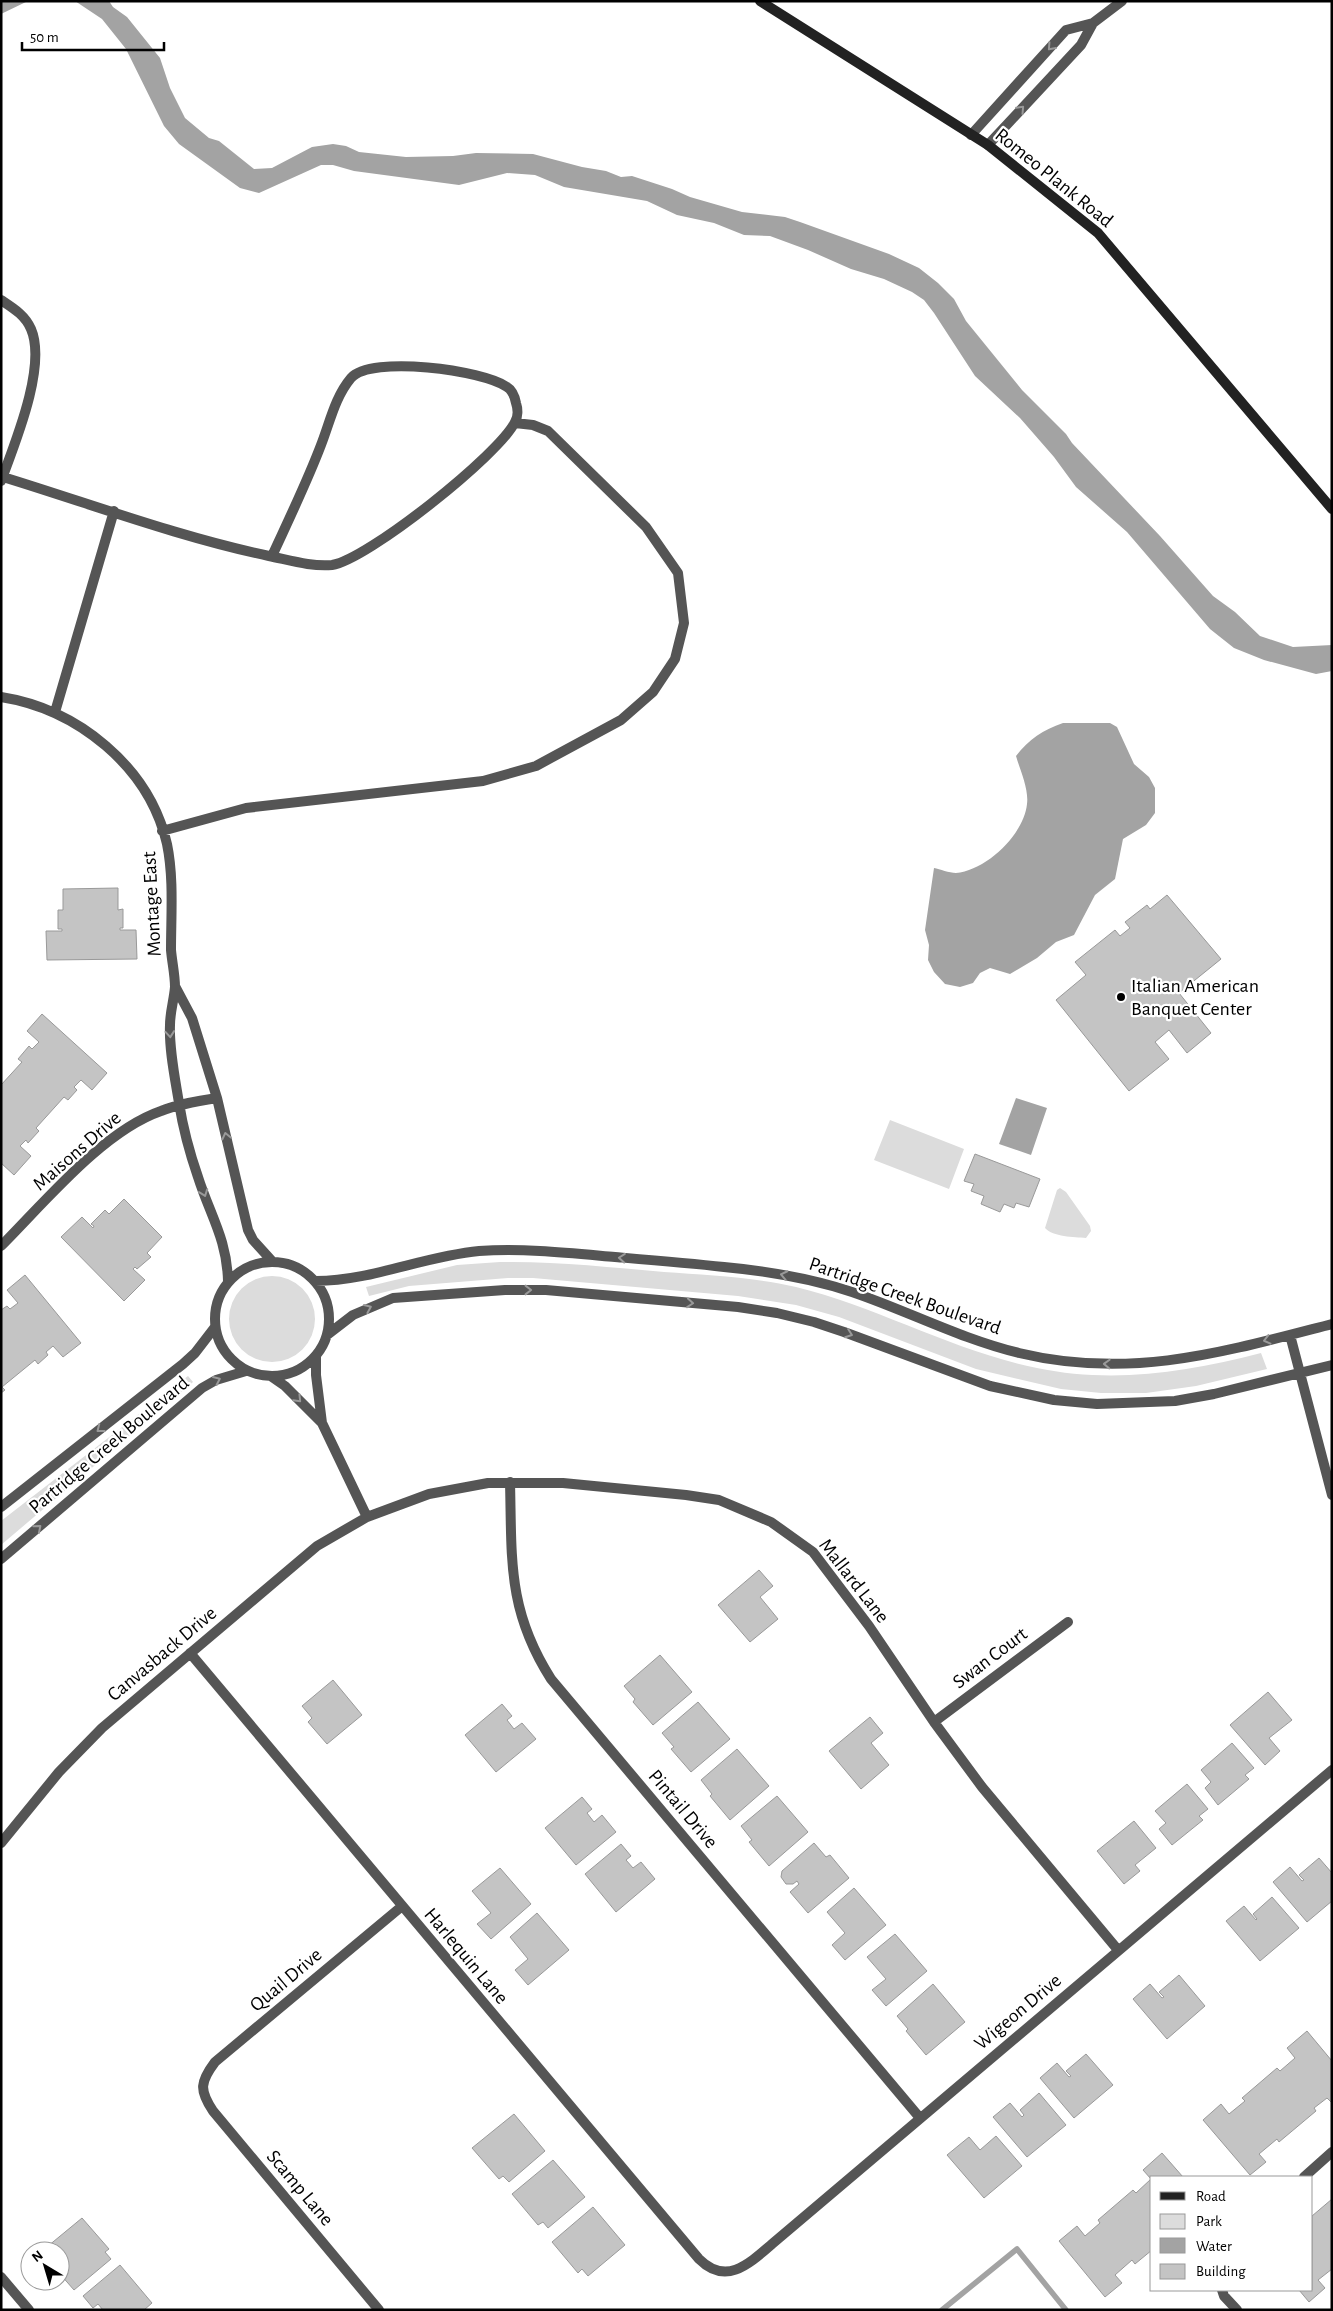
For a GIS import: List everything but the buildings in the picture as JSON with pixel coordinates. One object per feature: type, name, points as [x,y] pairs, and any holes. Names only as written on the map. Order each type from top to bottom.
[{"type":"main road","name":"Romeo Plank Road","points":[[760,1],[988,145],[1098,233],[1332,510]]},
{"type":"street","points":[[971,135],[1066,30],[1093,23],[1122,1]]},
{"type":"street","points":[[988,145],[1081,45],[1093,23]]},
{"type":"street","points":[[1,300],[21,314],[31,328],[36,347],[33,381],[2,479],[114,511],[232,548],[302,563],[333,565],[361,554],[439,498],[496,446],[515,423],[517,405],[514,395],[507,387],[481,377],[418,366],[377,366],[353,376],[337,400],[322,445],[272,556]]},
{"type":"street","points":[[162,831],[246,808],[483,781],[536,766],[621,720],[653,692],[675,659],[684,623],[678,573],[646,527],[548,431],[532,425],[515,423]]},
{"type":"street","points":[[55,712],[114,511]]},
{"type":"street","name":"Montage East","points":[[1,697],[36,705],[55,712],[99,738],[120,759],[141,786],[156,815],[166,843],[170,870],[171,953],[175,986],[170,1025],[180,1105],[197,1176],[226,1251],[228,1281]]},
{"type":"street","name":"Montage East","points":[[175,986],[192,1018],[217,1098],[244,1217],[253,1240],[272,1261]]},
{"type":"street","name":"Maisons Drive","points":[[1,1246],[81,1166],[108,1142],[141,1120],[160,1111],[217,1098]]},
{"type":"street","name":"Partridge Creek Boulevard","points":[[316,1281],[344,1280],[424,1260],[480,1251],[562,1252],[724,1267],[774,1273],[850,1292],[983,1342],[1018,1353],[1052,1359],[1112,1364],[1151,1364],[1214,1354],[1332,1324]]},
{"type":"street","points":[[272,1261],[296,1266],[316,1281],[327,1301],[329,1312],[327,1335],[316,1356],[298,1370],[272,1376],[246,1371],[225,1353],[218,1340],[215,1327],[216,1303],[228,1281],[248,1267],[272,1261]]},
{"type":"street","points":[[327,1335],[352,1315],[393,1298],[505,1290],[546,1290],[738,1307],[777,1313],[844,1332],[990,1386],[1054,1400],[1097,1404],[1175,1401],[1214,1394],[1332,1365]]},
{"type":"street","name":"Partridge Creek Boulevard","points":[[1,1507],[183,1364],[195,1353],[215,1327]]},
{"type":"street","points":[[1290,1335],[1332,1494]]},
{"type":"street","points":[[316,1356],[316,1375],[322,1423],[367,1516]]},
{"type":"street","name":"Partridge Creek Boulevard","points":[[1,1560],[202,1388],[216,1380],[246,1371]]},
{"type":"street","points":[[272,1376],[285,1386],[322,1423]]},
{"type":"street","name":"Mallard Lane","points":[[367,1516],[436,1492],[469,1486],[510,1482],[563,1483],[719,1500],[771,1522],[813,1552],[829,1571],[934,1722],[982,1787],[1118,1950]]},
{"type":"street","name":"Pintail Drive","points":[[510,1482],[512,1562],[519,1613],[530,1643],[551,1679],[920,2118]]},
{"type":"street","name":"Canvasback Drive","points":[[1,1843],[79,1750],[109,1722],[317,1546],[367,1516]]},
{"type":"street","name":"Swan Court","points":[[934,1722],[1068,1622]]},
{"type":"street","name":"Harlequin Lane","points":[[190,1653],[401,1907],[699,2259],[709,2269],[722,2272]]},
{"type":"street","name":"Wigeon Drive","points":[[722,2272],[737,2270],[752,2261],[1332,1770]]},
{"type":"street","name":"Quail Drive","points":[[202,2086],[206,2074],[215,2062],[401,1907]]},
{"type":"street","name":"Scamp Lane","points":[[202,2086],[204,2098],[213,2111],[379,2310]]},
{"type":"street","points":[[1305,2176],[1332,2152]]},
{"type":"street","points":[[1,2277],[29,2310]]},
{"type":"street","points":[[1223,2293],[1236,2310]]},
{"type":"green space","points":[[890,1120],[964,1149],[949,1189],[874,1160]]},
{"type":"green space","points":[[1060,1188],[1066,1192],[1090,1226],[1091,1231],[1086,1238],[1058,1235],[1045,1228],[1057,1190]]},
{"type":"green space","points":[[541,1262],[730,1277],[796,1287],[856,1306],[975,1351],[1037,1368],[1065,1373],[1094,1375],[1150,1374],[1205,1366],[1261,1353],[1267,1369],[1196,1386],[1146,1393],[1101,1393],[1061,1389],[976,1369],[839,1317],[796,1305],[738,1296],[533,1278],[508,1278],[409,1286],[369,1296],[366,1287],[457,1265]]},
{"type":"green space","points":[[272,1276],[296,1283],[308,1295],[315,1319],[308,1343],[296,1355],[272,1362],[248,1355],[236,1343],[229,1319],[236,1295],[248,1283]]},
{"type":"green space","points":[[188,1376],[193,1382],[1,1545],[1,1521]]},
{"type":"water","points":[[1,1],[28,1],[1,14]]},
{"type":"water","points":[[75,1],[109,1],[113,7],[127,17],[160,58],[170,88],[185,118],[209,138],[219,141],[254,169],[272,168],[312,147],[333,144],[346,146],[359,152],[406,157],[453,156],[476,153],[533,154],[582,167],[606,171],[621,177],[632,176],[690,197],[742,212],[785,217],[889,254],[919,268],[954,299],[966,321],[1022,390],[1066,434],[1072,443],[1160,536],[1213,596],[1235,612],[1260,636],[1293,647],[1332,645],[1332,671],[1316,674],[1264,660],[1234,648],[1210,629],[1127,532],[1076,487],[1054,457],[1020,418],[975,376],[934,313],[924,300],[912,292],[884,279],[851,269],[770,236],[744,235],[714,223],[677,215],[647,201],[564,187],[535,175],[507,173],[459,185],[354,171],[333,165],[321,165],[259,193],[240,188],[179,144],[164,126],[126,49],[102,19]]},
{"type":"water","points":[[1063,723],[1110,723],[1117,727],[1134,764],[1149,777],[1155,788],[1155,813],[1146,825],[1123,839],[1115,879],[1095,895],[1074,935],[1056,942],[1037,958],[1010,974],[990,968],[980,973],[973,983],[960,987],[945,984],[934,972],[928,960],[929,945],[925,930],[934,868],[953,873],[968,870],[980,865],[1002,849],[1019,827],[1027,804],[1025,786],[1016,756],[1037,736]]},
{"type":"water","points":[[1016,1098],[1047,1108],[1031,1155],[999,1144]]},
{"type":"waterway","points":[[942,2310],[1017,2249],[1066,2310]]},
{"type":"place","name":"Italian American Banquet Center","points":[[1121,997]]}]
